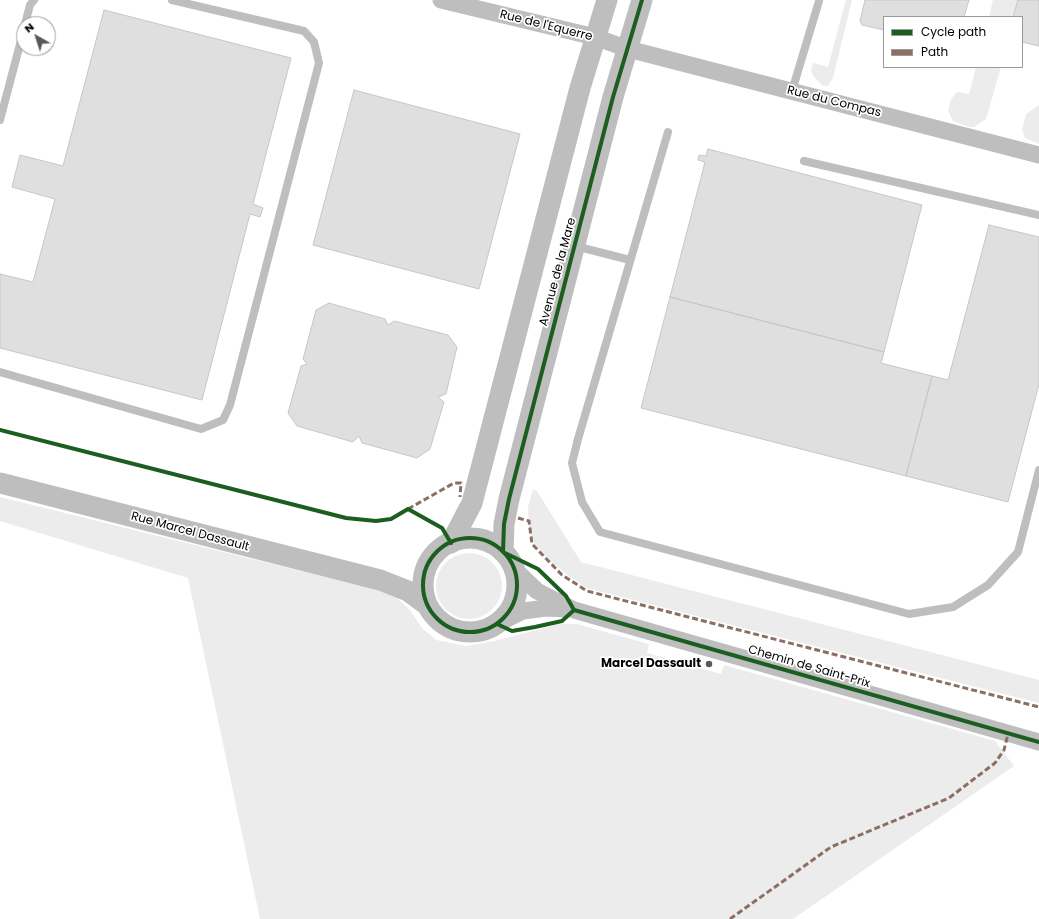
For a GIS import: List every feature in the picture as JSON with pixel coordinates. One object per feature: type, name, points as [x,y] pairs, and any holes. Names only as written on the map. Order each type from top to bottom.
[{"type":"street","name":"Rue de l'Equerre","points":[[441,0],[595,37],[628,49]]},
{"type":"street","name":"Avenue de la Mare","points":[[451,543],[472,503],[595,37],[607,0]]},
{"type":"street","name":"Avenue de la Mare","points":[[503,552],[506,514],[613,97],[642,0]]},
{"type":"street","name":"Rue du Compas","points":[[628,49],[1039,155]]},
{"type":"street","name":"Rue Marcel Dassault","points":[[0,483],[380,580],[408,591],[427,605]]},
{"type":"street","points":[[464,539],[478,539],[492,544],[503,552],[515,570],[517,584],[514,602],[510,610],[497,624],[481,631],[471,632],[454,629],[438,620],[427,605],[424,595],[424,579],[431,560],[438,551],[451,543],[464,539]]},
{"type":"street","name":"Rue Marcel Dassault","points":[[380,580],[394,578],[408,573],[431,560]]},
{"type":"street","name":"Chemin de Saint-Prix","points":[[515,570],[537,591],[574,610],[1039,742]]},
{"type":"street","name":"Chemin de Saint-Prix","points":[[497,624],[523,611],[546,608],[574,610]]},
{"type":"lane","points":[[27,16],[30,6],[34,0]]},
{"type":"lane","points":[[0,372],[201,429],[222,420],[230,405],[319,63],[314,42],[304,31],[172,0]]},
{"type":"lane","points":[[792,91],[819,1]]},
{"type":"lane","points":[[0,120],[17,56]]},
{"type":"lane","points":[[668,132],[572,463],[582,502],[600,532],[909,614],[953,607],[988,585],[1018,552],[1039,470]]},
{"type":"lane","points":[[804,161],[1039,215]]},
{"type":"lane","points":[[575,246],[630,260]]},
{"type":"shaded area","points":[[846,0],[852,0],[833,78],[828,86],[823,86],[814,77],[811,71],[813,63],[828,67]]},
{"type":"shaded area","points":[[993,0],[1018,0],[1013,16],[989,16]]},
{"type":"shaded area","points":[[976,68],[1001,68],[986,119],[974,127],[969,127],[953,121],[948,111],[951,99],[957,92],[969,94]]},
{"type":"shaded area","points":[[1039,105],[1039,144],[1025,138],[1022,130],[1026,114]]},
{"type":"shaded area","points":[[533,489],[537,491],[581,562],[1039,680],[1039,703],[586,588],[546,557],[534,543],[529,529],[528,507]]},
{"type":"shaded area","points":[[0,497],[374,589],[397,598],[410,610],[422,628],[436,640],[466,646],[495,641],[559,624],[577,624],[649,644],[647,653],[721,674],[724,665],[995,741],[1014,766],[793,919],[260,919],[188,578],[0,521]]},
{"type":"shaded area","points":[[469,553],[482,555],[492,563],[500,573],[502,586],[500,599],[492,609],[482,617],[469,619],[456,617],[446,609],[438,599],[436,586],[438,573],[446,563],[456,555]]},
{"type":"building","points":[[865,0],[969,0],[964,16],[883,16],[883,30],[862,25],[860,21]]},
{"type":"building","points":[[1018,0],[1039,0],[1039,46],[1023,42],[1023,16],[1013,16]]},
{"type":"building","points":[[104,10],[291,58],[253,204],[263,208],[260,217],[250,214],[202,400],[0,348],[0,274],[33,282],[55,199],[12,187],[20,155],[63,166]]},
{"type":"building","points":[[354,90],[520,134],[479,289],[313,245]]},
{"type":"building","points":[[708,149],[922,205],[884,352],[670,297],[705,162],[698,160],[699,155],[706,156]]},
{"type":"building","points":[[989,225],[1039,237],[1039,384],[1008,502],[906,476],[932,376],[948,380]]},
{"type":"building","points":[[670,297],[884,352],[881,363],[932,376],[906,476],[641,408]]},
{"type":"building","points":[[329,303],[385,319],[388,325],[394,321],[448,335],[457,347],[446,394],[438,397],[444,402],[430,449],[417,458],[362,443],[359,436],[353,442],[297,426],[288,413],[301,366],[307,364],[303,359],[316,310]]},
{"type":"marked path","points":[[408,509],[454,483],[461,483],[460,497]]},
{"type":"marked path","points":[[518,518],[529,521],[532,544],[562,575],[587,591],[1039,707]]},
{"type":"marked path","points":[[730,919],[831,847],[949,798],[995,763],[1004,750],[1008,734]]},
{"type":"cycle path","points":[[503,552],[504,524],[509,499],[613,97],[642,0]]},
{"type":"cycle path","points":[[0,430],[346,518],[376,521],[391,519],[408,509],[442,528],[451,543]]},
{"type":"cycle path","points":[[470,538],[488,542],[503,552],[513,567],[517,585],[513,603],[503,618],[488,628],[470,632],[452,628],[437,618],[427,603],[423,585],[427,567],[437,552],[452,542],[470,538]]},
{"type":"cycle path","points":[[505,553],[538,569],[566,596],[574,610]]},
{"type":"cycle path","points":[[574,610],[1039,742]]},
{"type":"cycle path","points":[[497,624],[512,631],[535,627],[562,621],[574,610]]},
{"type":"place","name":"Marcel Dassault","points":[[709,664]]}]
